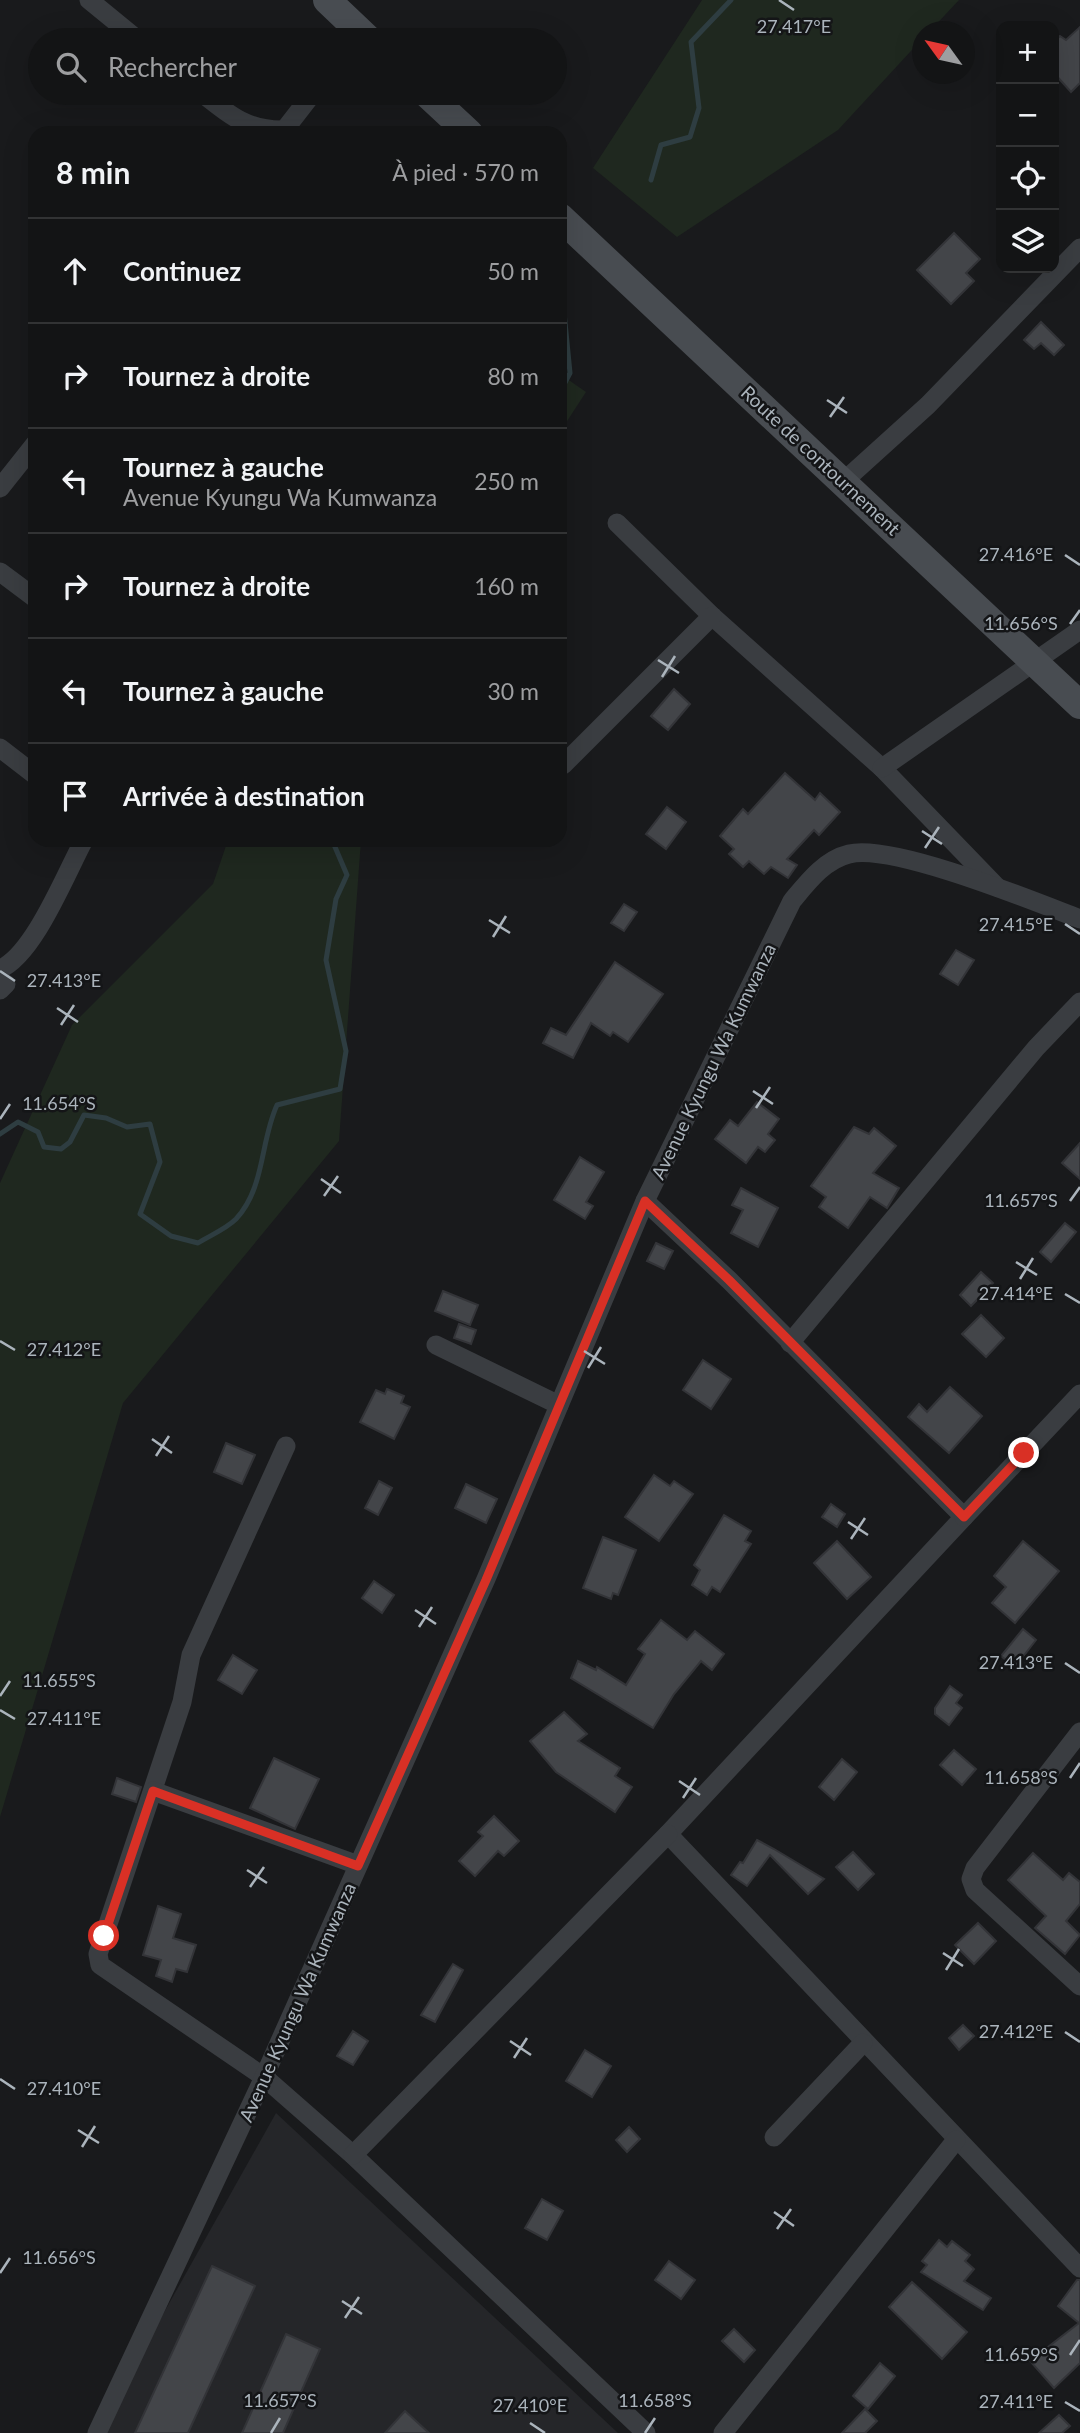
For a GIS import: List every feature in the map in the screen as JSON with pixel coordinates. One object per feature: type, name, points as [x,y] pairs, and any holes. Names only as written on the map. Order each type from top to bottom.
[{"type":"street","points":[[89,0],[123,28]]},
{"type":"street","points":[[327,0],[351,28]]},
{"type":"street","points":[[218,105],[246,126]]},
{"type":"street","points":[[288,126],[304,105]]},
{"type":"street","points":[[439,105],[461,126]]},
{"type":"street","name":"Route de contournement","points":[[567,224],[1080,705]]},
{"type":"street","points":[[844,481],[928,405],[1080,248]]},
{"type":"street","points":[[0,488],[28,453]]},
{"type":"street","points":[[617,523],[712,616],[881,768],[997,888]]},
{"type":"street","points":[[0,572],[28,593]]},
{"type":"street","points":[[567,761],[712,616]]},
{"type":"street","points":[[881,768],[1080,630]]},
{"type":"street","points":[[0,748],[28,770]]},
{"type":"street","points":[[2,981],[10,965],[28,943],[80,847]]},
{"type":"street","name":"Avenue Kyungu Wa Kumwanza","points":[[99,2432],[264,2077],[486,1580],[645,1201],[792,901],[814,874],[848,854],[880,852],[997,888],[1080,919]]},
{"type":"street","points":[[790,1343],[1037,1048],[1080,1002]]},
{"type":"street","points":[[645,1201],[964,1517]]},
{"type":"street","points":[[436,1345],[559,1405]]},
{"type":"street","points":[[353,2155],[668,1834],[1080,1394]]},
{"type":"street","points":[[286,1446],[191,1655],[183,1702],[98,1954],[100,1965],[264,2077],[353,2155],[646,2433]]},
{"type":"street","points":[[1080,1732],[1072,1757],[975,1868],[971,1879],[975,1890],[1080,1986]]},
{"type":"street","points":[[153,1791],[358,1866]]},
{"type":"street","points":[[668,1834],[863,2043],[1080,2268]]},
{"type":"street","points":[[774,2137],[863,2043]]},
{"type":"street","points":[[723,2433],[956,2140]]},
{"type":"shaded area","points":[[702,0],[959,0],[939,21],[912,21],[912,50],[838,130],[677,237],[593,168]]},
{"type":"shaded area","points":[[567,379],[586,392],[567,421]]},
{"type":"shaded area","points":[[226,847],[360,847],[339,1141],[123,1403],[0,1817],[0,1183],[72,1025],[213,884]]},
{"type":"shaded area","points":[[276,2113],[618,2433],[101,2433],[98,2430]]},
{"type":"building","points":[[1080,27],[1080,83],[1071,92],[1059,79],[1059,37],[1066,40]]},
{"type":"building","points":[[954,233],[980,259],[966,273],[974,281],[951,304],[917,270]]},
{"type":"building","points":[[1041,322],[1064,345],[1054,355],[1041,343],[1034,349],[1024,340]]},
{"type":"building","points":[[674,689],[690,704],[668,730],[651,716]]},
{"type":"building","points":[[785,773],[815,800],[820,793],[840,812],[819,835],[814,830],[787,859],[797,865],[788,878],[771,867],[764,874],[749,861],[743,867],[729,854],[734,849],[720,836],[743,809],[748,814]]},
{"type":"building","points":[[667,807],[686,822],[666,849],[646,834]]},
{"type":"building","points":[[624,904],[637,912],[624,931],[611,923]]},
{"type":"building","points":[[956,950],[974,960],[958,985],[940,974]]},
{"type":"building","points":[[615,962],[663,994],[628,1042],[613,1032],[610,1036],[591,1023],[573,1058],[543,1043],[551,1028],[566,1035]]},
{"type":"building","points":[[757,1102],[779,1119],[768,1134],[775,1140],[765,1152],[758,1147],[746,1163],[715,1139],[730,1120],[738,1126]]},
{"type":"building","points":[[854,1127],[869,1134],[874,1128],[896,1146],[873,1173],[899,1188],[887,1208],[870,1197],[848,1228],[819,1207],[826,1197],[811,1186]]},
{"type":"building","points":[[1080,1143],[1080,1179],[1062,1163]]},
{"type":"building","points":[[580,1157],[604,1172],[586,1202],[593,1206],[585,1219],[554,1200]]},
{"type":"building","points":[[741,1188],[778,1208],[758,1247],[731,1233],[743,1210],[732,1205]]},
{"type":"building","points":[[1065,1223],[1076,1232],[1051,1262],[1040,1252]]},
{"type":"building","points":[[656,1243],[673,1251],[664,1269],[647,1261]]},
{"type":"building","points":[[981,1272],[993,1283],[971,1306],[960,1295]]},
{"type":"building","points":[[443,1291],[478,1305],[470,1325],[435,1311]]},
{"type":"building","points":[[981,1315],[1004,1338],[986,1357],[962,1334]]},
{"type":"building","points":[[459,1324],[476,1330],[471,1344],[454,1338]]},
{"type":"building","points":[[703,1360],[731,1379],[711,1409],[683,1390]]},
{"type":"building","points":[[950,1387],[982,1416],[949,1453],[908,1417],[919,1404],[927,1412]]},
{"type":"building","points":[[387,1389],[404,1396],[401,1403],[410,1407],[394,1439],[360,1422],[376,1390],[385,1394]]},
{"type":"building","points":[[226,1443],[255,1455],[242,1484],[214,1472]]},
{"type":"building","points":[[654,1475],[670,1486],[674,1481],[693,1494],[659,1541],[625,1517]]},
{"type":"building","points":[[379,1481],[392,1488],[378,1515],[365,1508]]},
{"type":"building","points":[[466,1484],[497,1499],[486,1523],[455,1508]]},
{"type":"building","points":[[831,1504],[845,1514],[837,1527],[822,1517]]},
{"type":"building","points":[[724,1515],[751,1531],[745,1541],[751,1544],[720,1592],[712,1587],[707,1595],[692,1585],[700,1570],[694,1565]]},
{"type":"building","points":[[603,1537],[636,1550],[618,1595],[613,1593],[611,1599],[583,1588]]},
{"type":"building","points":[[837,1541],[871,1577],[847,1599],[814,1563]]},
{"type":"building","points":[[1023,1541],[1059,1571],[1015,1623],[992,1603],[1006,1587],[994,1576]]},
{"type":"building","points":[[374,1581],[394,1595],[382,1613],[362,1598]]},
{"type":"building","points":[[661,1620],[687,1640],[695,1631],[724,1654],[712,1670],[701,1661],[674,1694],[653,1728],[571,1678],[578,1661],[596,1670],[597,1667],[626,1685],[645,1654],[638,1649]]},
{"type":"building","points":[[1023,1629],[1036,1640],[1015,1667],[1001,1656]]},
{"type":"building","points":[[233,1655],[257,1670],[242,1694],[218,1680]]},
{"type":"building","points":[[950,1686],[962,1695],[956,1703],[962,1708],[949,1725],[935,1714],[935,1708]]},
{"type":"building","points":[[564,1712],[587,1734],[578,1741],[620,1768],[615,1776],[632,1787],[615,1812],[556,1772],[530,1741]]},
{"type":"building","points":[[954,1750],[976,1769],[962,1785],[940,1765]]},
{"type":"building","points":[[274,1758],[319,1779],[295,1829],[250,1808]]},
{"type":"building","points":[[842,1759],[857,1772],[834,1800],[819,1787]]},
{"type":"building","points":[[117,1778],[141,1787],[136,1802],[112,1794]]},
{"type":"building","points":[[494,1816],[519,1841],[504,1856],[498,1851],[475,1876],[459,1861],[483,1836],[478,1832]]},
{"type":"building","points":[[757,1840],[824,1879],[808,1894],[770,1855],[747,1886],[731,1875],[740,1862],[743,1863]]},
{"type":"building","points":[[853,1852],[874,1874],[858,1890],[836,1867]]},
{"type":"building","points":[[1033,1853],[1063,1880],[1069,1873],[1080,1882],[1080,1904],[1066,1921],[1080,1935],[1065,1954],[1035,1928],[1046,1916],[1008,1880]]},
{"type":"building","points":[[158,1906],[181,1914],[173,1938],[196,1945],[187,1972],[176,1969],[172,1982],[156,1976],[161,1960],[143,1955]]},
{"type":"building","points":[[978,1923],[996,1941],[974,1964],[955,1945]]},
{"type":"building","points":[[453,1964],[463,1970],[435,2022],[421,2015]]},
{"type":"building","points":[[963,2025],[974,2036],[959,2050],[949,2038]]},
{"type":"building","points":[[353,2031],[368,2041],[353,2065],[337,2056]]},
{"type":"building","points":[[585,2050],[611,2066],[592,2097],[566,2081]]},
{"type":"building","points":[[629,2127],[640,2139],[627,2152],[616,2140]]},
{"type":"building","points":[[542,2199],[563,2211],[547,2240],[525,2228]]},
{"type":"building","points":[[939,2240],[947,2247],[952,2241],[970,2255],[965,2261],[974,2269],[964,2281],[991,2298],[983,2310],[921,2272],[927,2265],[922,2261]]},
{"type":"building","points":[[669,2261],[695,2280],[681,2299],[655,2280]]},
{"type":"building","points":[[212,2266],[255,2286],[188,2433],[135,2433]]},
{"type":"building","points":[[1077,2280],[1080,2280],[1080,2363],[1054,2388],[1030,2361],[1079,2323],[1058,2306]]},
{"type":"building","points":[[912,2282],[967,2332],[942,2359],[889,2307]]},
{"type":"building","points":[[734,2329],[755,2350],[744,2362],[722,2341]]},
{"type":"building","points":[[286,2334],[320,2349],[283,2433],[242,2433]]},
{"type":"building","points":[[880,2363],[895,2376],[868,2409],[853,2396]]},
{"type":"building","points":[[865,2409],[877,2421],[865,2433],[842,2433]]},
{"type":"building","points":[[405,2411],[429,2433],[385,2433]]},
{"type":"building","points":[[1059,2415],[1070,2426],[1062,2433],[1039,2433]]},
{"type":"waterway","points":[[651,180],[661,145],[690,137],[699,108],[691,42],[731,0]]},
{"type":"waterway","points":[[567,342],[570,373],[567,379]]},
{"type":"waterway","points":[[0,1134],[18,1122],[38,1132],[44,1147],[61,1149],[70,1142],[84,1115],[106,1118],[127,1127],[150,1124],[160,1162],[140,1214],[171,1236],[198,1243],[232,1223],[252,1193],[277,1105],[340,1089],[346,1051],[326,960],[336,899],[347,875],[335,847]]},
{"type":"route","points":[[104,1936],[153,1791],[358,1866],[486,1580],[645,1201],[729,1280],[839,1394],[964,1517],[1024,1453]]}]
